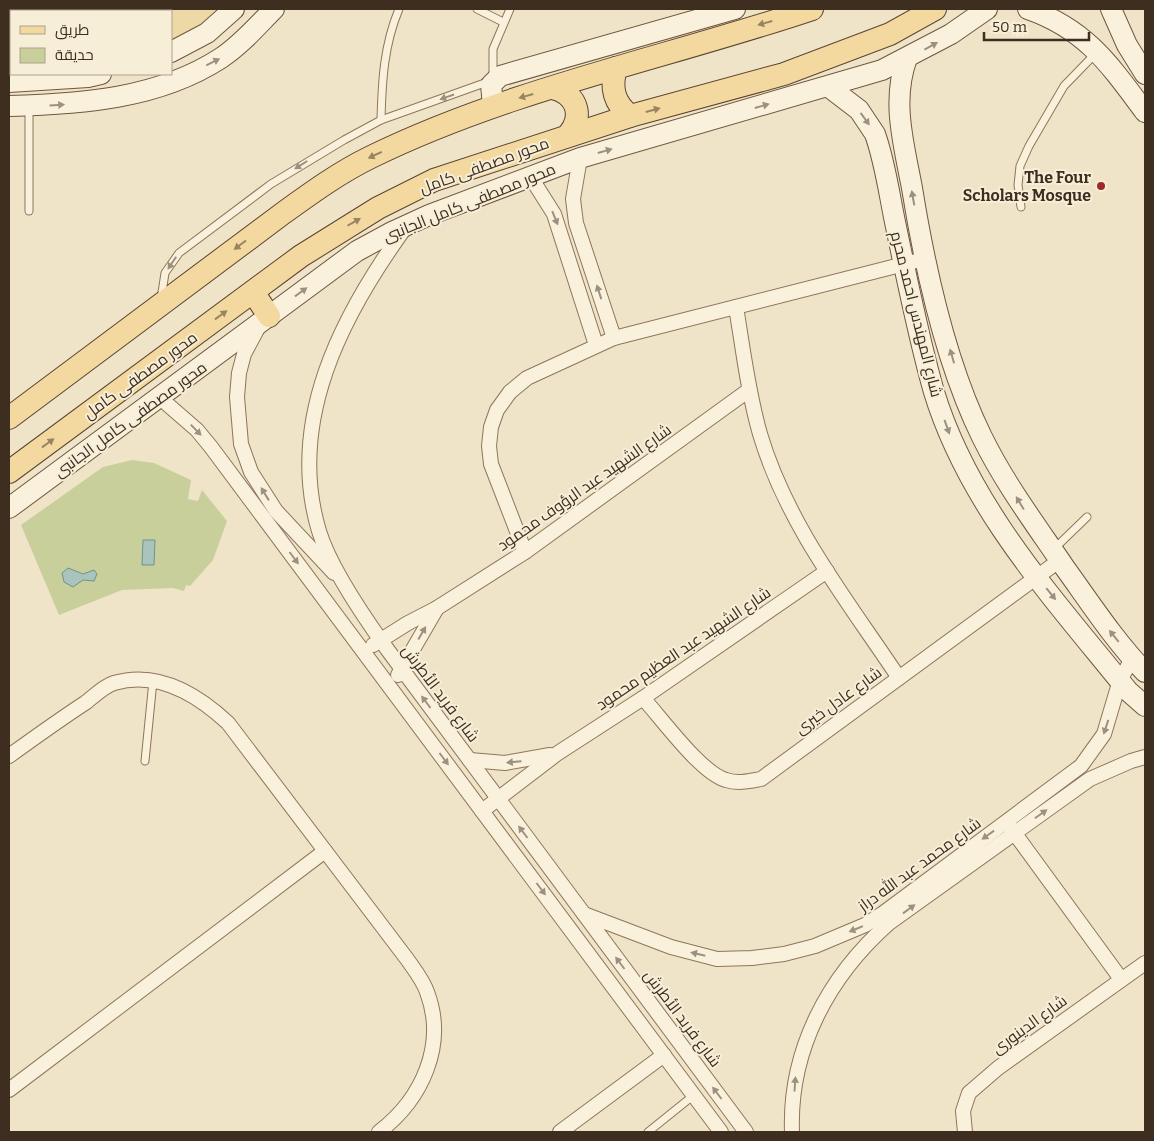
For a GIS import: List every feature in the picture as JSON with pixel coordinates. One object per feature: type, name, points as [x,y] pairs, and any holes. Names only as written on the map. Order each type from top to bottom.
[{"type":"main road","points":[[9,418],[325,183],[371,157],[493,105],[812,9]]},
{"type":"main road","name":"محور مصطفى كامل","points":[[9,472],[253,292],[341,230],[434,180],[569,134],[784,74],[890,34],[935,9]]},
{"type":"main road","points":[[616,68],[612,86],[614,94],[617,103],[630,116]]},
{"type":"main road","points":[[553,88],[569,95],[574,102],[577,120],[569,134]]},
{"type":"main road","points":[[253,292],[265,319]]},
{"type":"street","points":[[172,51],[207,33],[234,9]]},
{"type":"street","points":[[9,106],[95,102],[177,80],[221,58],[244,40],[274,9]]},
{"type":"street","points":[[493,105],[490,88],[493,80],[500,76],[549,60],[735,9]]},
{"type":"street","name":"محور مصطفى كامل الجانبى","points":[[9,508],[357,251],[407,225],[580,158],[882,70],[951,34],[986,9]]},
{"type":"street","points":[[1028,9],[1067,27],[1098,51],[1145,112]]},
{"type":"street","points":[[1112,9],[1127,45],[1141,69],[1120,78]]},
{"type":"street","name":"شارع المهندس احمد محرم","points":[[907,58],[900,82],[899,108],[924,259],[960,382],[979,430],[1004,476],[1056,555],[1108,628],[1139,666]]},
{"type":"street","points":[[9,82],[97,75]]},
{"type":"street","name":"شارع المهندس احمد محرم","points":[[829,87],[859,110],[875,134],[935,392],[952,441],[965,469],[990,510],[1036,576],[1120,680],[1145,706]]},
{"type":"street","points":[[580,158],[573,199],[576,223],[614,338]]},
{"type":"street","points":[[530,176],[554,214],[596,345]]},
{"type":"street","name":"شارع فريد الأطرش","points":[[407,225],[373,274],[344,326],[331,353],[314,412],[308,472],[319,531],[343,582],[380,640],[746,1132]]},
{"type":"street","points":[[525,552],[491,464],[489,446],[491,427],[497,410],[510,392],[527,378],[614,338],[924,259]]},
{"type":"street","points":[[736,307],[749,390],[760,435],[776,478],[795,518],[827,572],[899,678]]},
{"type":"street","points":[[265,319],[244,354],[239,372],[237,397],[241,444],[251,472],[276,511],[343,582]]},
{"type":"street","name":"شارع الشهيد عبد الرؤوف محمود","points":[[369,658],[370,649],[380,640],[437,608],[525,552],[749,390]]},
{"type":"street","points":[[159,398],[196,430],[211,447],[719,1129],[733,1114]]},
{"type":"street","name":"شارع عادل خيرى","points":[[643,698],[703,766],[727,781],[746,782],[761,779],[1036,576],[1056,555]]},
{"type":"street","name":"شارع الشهيد عبد العظيم محمود","points":[[482,811],[558,752],[643,698],[827,572]]},
{"type":"street","name":"شارع الشهيد عبد الرؤوف محمود","points":[[402,670],[437,608]]},
{"type":"street","name":"شارع محمد عبد الله دراز","points":[[583,913],[671,947],[717,958],[760,957],[815,946],[886,918],[1010,827],[1081,766],[1104,734],[1120,680],[1139,666]]},
{"type":"street","points":[[383,678],[392,678],[402,670]]},
{"type":"street","points":[[9,756],[112,684],[137,680],[187,691],[208,704],[228,723],[407,959],[426,989],[434,1013],[435,1039],[429,1066],[417,1092],[390,1124],[379,1132]]},
{"type":"street","name":"شارع الشهيد عبد العظيم محمود","points":[[470,760],[506,763],[524,762],[558,752]]},
{"type":"street","name":"شارع محمد عبد الله دراز","points":[[1010,827],[1090,779],[1145,757]]},
{"type":"street","points":[[1081,766],[1090,779]]},
{"type":"street","points":[[1010,827],[1121,978]]},
{"type":"street","points":[[9,1090],[325,851]]},
{"type":"street","name":"شارع محمد عبد الله دراز","points":[[792,1132],[795,1076],[811,1028],[822,1004],[886,918]]},
{"type":"street","name":"شارع الدينورى","points":[[965,1132],[963,1111],[969,1093],[998,1068],[1121,978],[1145,963]]},
{"type":"street","points":[[560,1132],[664,1055]]},
{"type":"lane","points":[[381,120],[384,59],[392,27],[399,9]]},
{"type":"lane","points":[[476,9],[503,22]]},
{"type":"lane","points":[[161,304],[160,293],[165,273],[179,252],[271,184],[336,144],[381,120],[493,80],[493,49],[510,9]]},
{"type":"lane","points":[[1021,207],[1018,185],[1020,166],[1029,146],[1064,86],[1098,51]]},
{"type":"lane","points":[[28,211],[29,105]]},
{"type":"lane","points":[[1056,555],[1087,517]]},
{"type":"lane","points":[[145,761],[153,682]]},
{"type":"lane","points":[[648,1132],[694,1095]]},
{"type":"green space","points":[[132,460],[154,463],[191,480],[188,499],[198,501],[202,490],[227,521],[213,560],[190,586],[186,585],[184,591],[173,588],[122,590],[59,615],[21,525],[103,467]]},
{"type":"sand","points":[[9,9],[234,9],[172,51],[172,10],[10,10],[11,75],[9,82]]},
{"type":"water","points":[[143,540],[155,540],[154,565],[142,565]]},
{"type":"water","points":[[68,568],[83,574],[94,570],[97,574],[94,581],[83,580],[73,587],[64,582],[62,573]]},
{"type":"place","name":"The Four Scholars Mosque","points":[[1101,186]]}]
